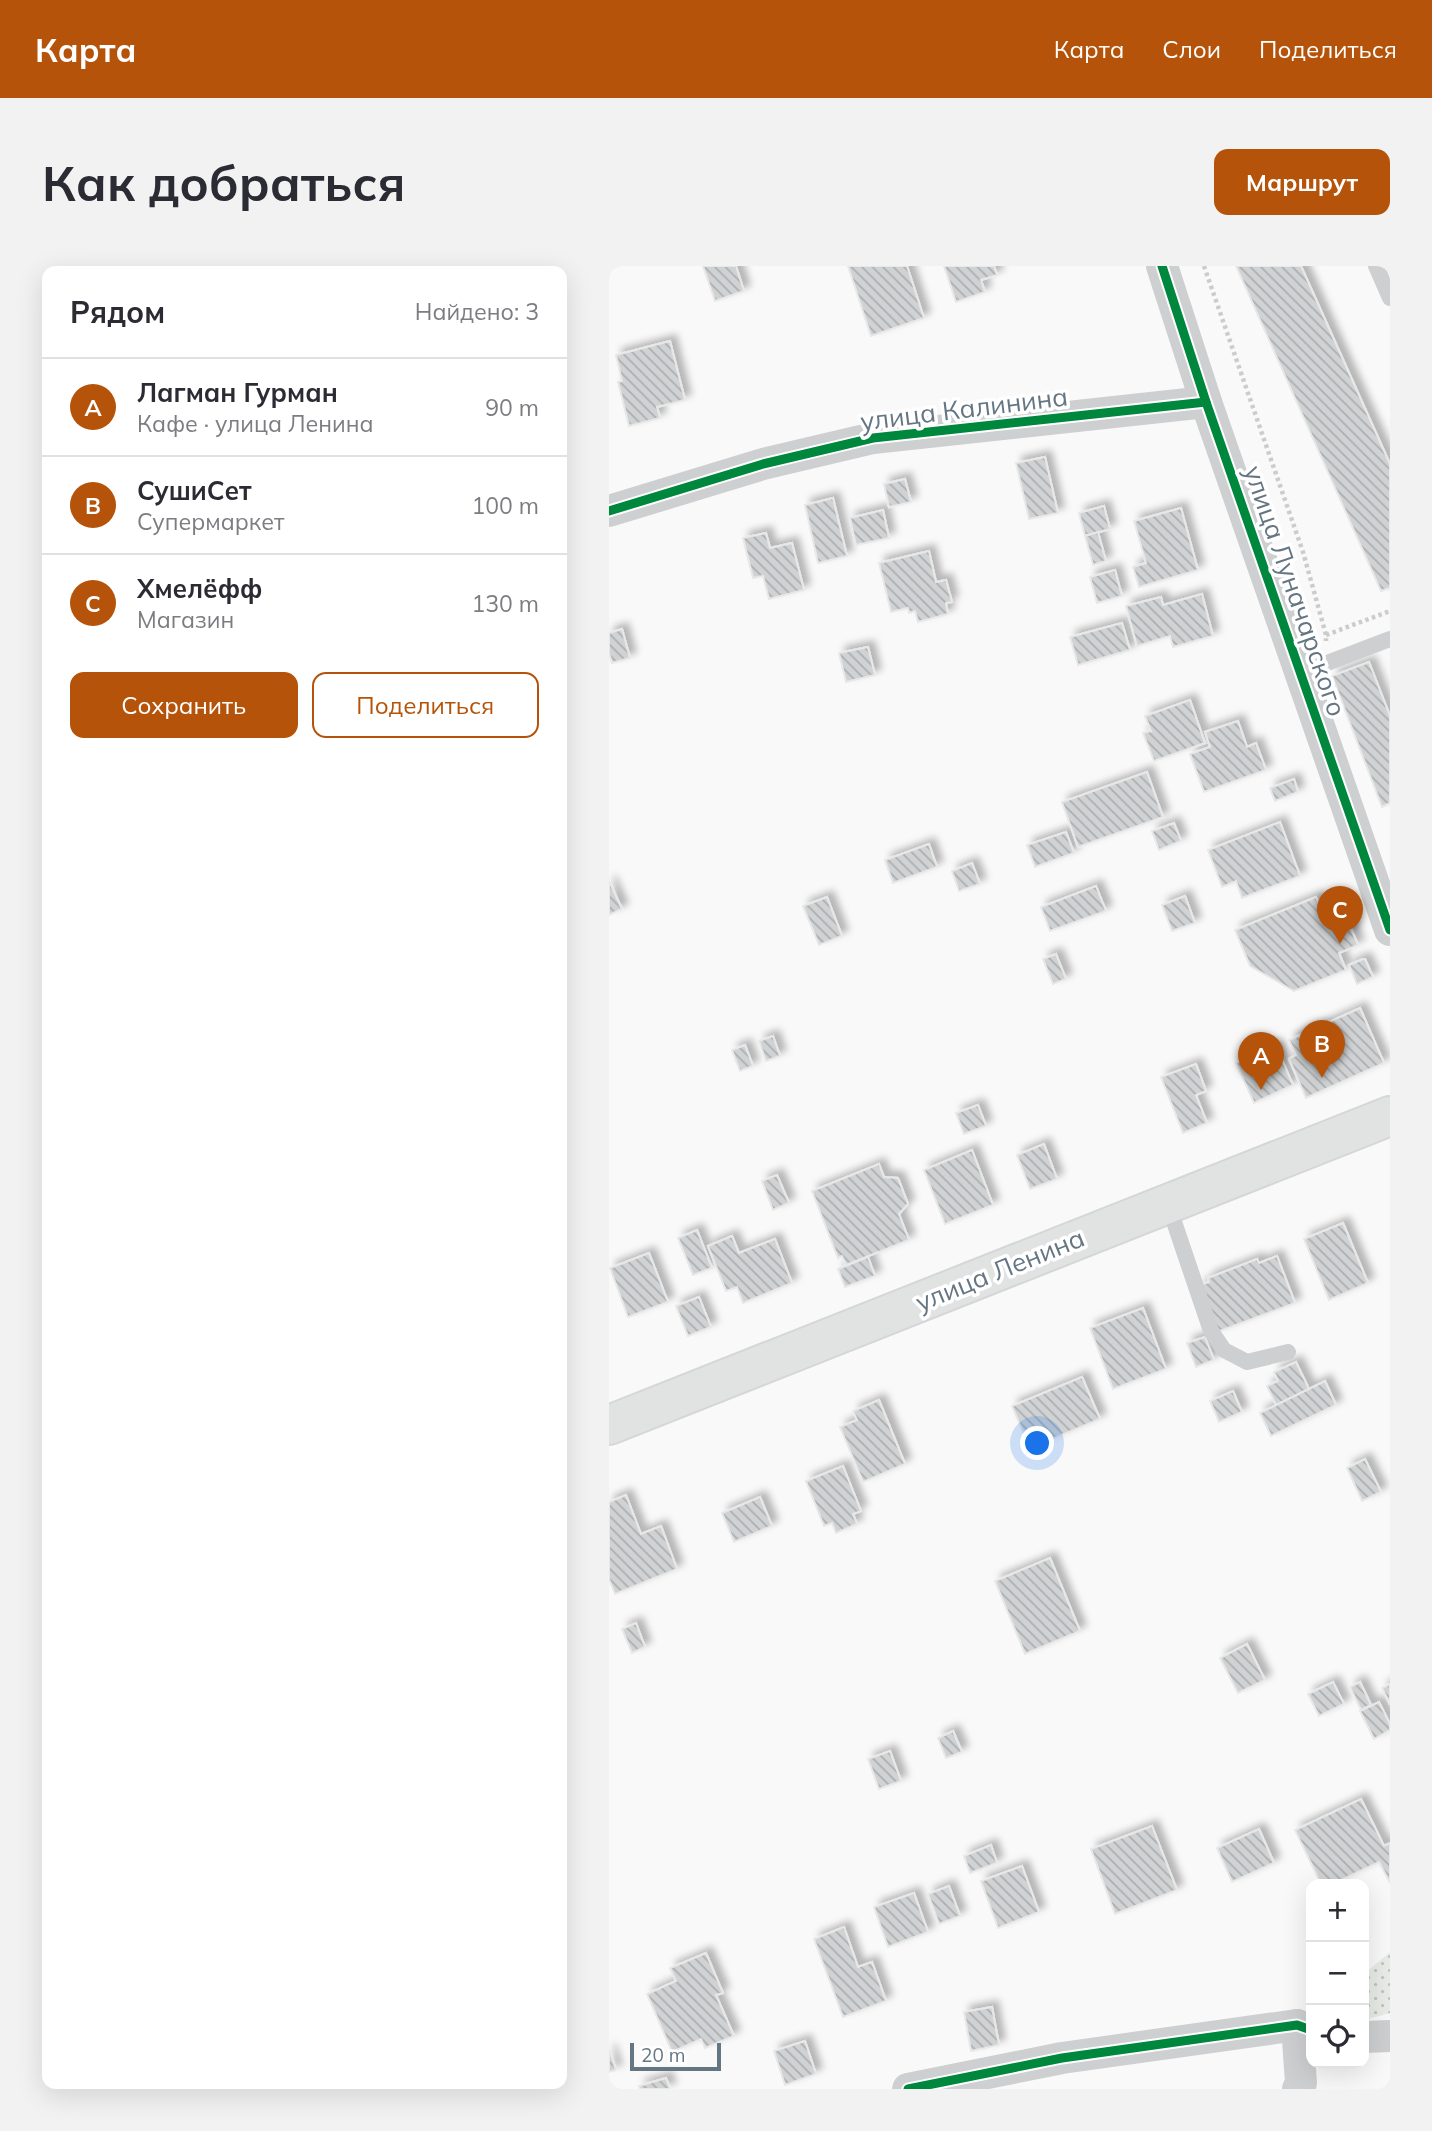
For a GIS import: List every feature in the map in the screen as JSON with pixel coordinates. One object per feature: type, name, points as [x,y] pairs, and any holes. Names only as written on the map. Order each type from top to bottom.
[{"type":"main road","name":"улица Ленина","points":[[609,1425],[1390,1116]]},
{"type":"street","name":"улица Луначарского","points":[[1162,266],[1206,402],[1311,669],[1390,930]]},
{"type":"street","name":"улица Калинина","points":[[609,511],[763,464],[873,438],[1206,402]]},
{"type":"street","points":[[908,2089],[1062,2058],[1304,2028],[1301,2083],[1298,2089]]},
{"type":"street","points":[[1369,2037],[1390,2036]]},
{"type":"lane","points":[[1376,266],[1390,298]]},
{"type":"lane","points":[[1311,669],[1390,639]]},
{"type":"lane","points":[[1168,1204],[1211,1331],[1224,1350],[1247,1362],[1288,1352]]},
{"type":"path","points":[[1204,266],[1303,552],[1326,635],[1311,669]]},
{"type":"path","points":[[1326,635],[1390,611]]},
{"type":"shaded area","points":[[1390,1952],[1390,2013],[1369,2019],[1369,2005],[1369,1970]]},
{"type":"building","points":[[703,266],[736,266],[744,291],[715,301]]},
{"type":"building","points":[[848,266],[907,266],[924,318],[871,336]]},
{"type":"building","points":[[944,266],[994,266],[997,275],[981,280],[985,292],[956,302]]},
{"type":"building","points":[[1236,266],[1301,266],[1390,464],[1390,588],[1381,591]]},
{"type":"building","points":[[670,341],[685,400],[657,407],[660,418],[629,426],[618,382],[622,381],[616,355]]},
{"type":"building","points":[[1045,457],[1058,513],[1029,519],[1016,463]]},
{"type":"building","points":[[905,479],[911,502],[889,507],[884,484]]},
{"type":"building","points":[[833,498],[847,556],[818,563],[805,505]]},
{"type":"building","points":[[1104,506],[1110,529],[1085,536],[1079,513]]},
{"type":"building","points":[[1181,508],[1198,570],[1139,587],[1133,567],[1146,563],[1134,521]]},
{"type":"building","points":[[883,510],[889,538],[856,545],[850,518]]},
{"type":"building","points":[[1098,532],[1106,561],[1093,565],[1085,536]]},
{"type":"building","points":[[766,533],[770,548],[792,543],[804,590],[769,599],[763,576],[753,578],[743,538]]},
{"type":"building","points":[[929,551],[936,582],[946,580],[952,602],[946,603],[948,614],[918,622],[915,611],[909,613],[908,608],[891,612],[879,563]]},
{"type":"building","points":[[1115,570],[1122,596],[1097,603],[1090,577]]},
{"type":"building","points":[[1202,594],[1213,636],[1173,647],[1170,636],[1137,646],[1126,606],[1161,597],[1163,605]]},
{"type":"building","points":[[1122,623],[1130,650],[1078,665],[1070,637]]},
{"type":"building","points":[[622,629],[630,658],[612,663],[609,633]]},
{"type":"building","points":[[868,647],[875,675],[846,682],[839,653]]},
{"type":"building","points":[[1369,662],[1390,716],[1390,803],[1382,807],[1332,676]]},
{"type":"building","points":[[1190,700],[1205,743],[1154,761],[1143,733],[1151,731],[1145,716]]},
{"type":"building","points":[[1238,721],[1247,747],[1256,743],[1266,770],[1204,792],[1190,754],[1210,747],[1205,732]]},
{"type":"building","points":[[1147,772],[1163,817],[1078,847],[1062,802]]},
{"type":"building","points":[[1294,779],[1298,792],[1275,801],[1270,788]]},
{"type":"building","points":[[1280,822],[1300,876],[1242,898],[1236,881],[1222,887],[1208,850]]},
{"type":"building","points":[[1174,823],[1181,841],[1159,850],[1152,831]]},
{"type":"building","points":[[1066,832],[1074,853],[1035,867],[1027,845]]},
{"type":"building","points":[[929,844],[937,867],[893,883],[885,860]]},
{"type":"building","points":[[972,863],[980,884],[959,891],[952,871]]},
{"type":"building","points":[[609,881],[622,909],[609,915]]},
{"type":"building","points":[[1096,886],[1106,911],[1050,931],[1041,907]]},
{"type":"building","points":[[1185,896],[1195,923],[1172,931],[1162,905]]},
{"type":"building","points":[[827,897],[842,936],[819,945],[803,906]]},
{"type":"building","points":[[1316,897],[1320,906],[1338,898],[1358,945],[1339,953],[1346,970],[1294,991],[1250,966],[1235,930]]},
{"type":"building","points":[[1056,954],[1066,979],[1053,984],[1043,959]]},
{"type":"building","points":[[1363,959],[1373,977],[1357,984],[1349,965]]},
{"type":"building","points":[[1360,1008],[1384,1063],[1306,1098],[1289,1059],[1296,1055],[1289,1040]]},
{"type":"building","points":[[773,1036],[780,1056],[766,1061],[759,1041]]},
{"type":"building","points":[[745,1045],[753,1066],[740,1071],[732,1050]]},
{"type":"building","points":[[1276,1046],[1293,1085],[1254,1103],[1236,1063]]},
{"type":"building","points":[[1196,1064],[1206,1091],[1196,1095],[1207,1123],[1183,1133],[1161,1077]]},
{"type":"building","points":[[978,1105],[986,1126],[964,1134],[956,1113]]},
{"type":"building","points":[[1044,1144],[1057,1179],[1030,1189],[1017,1155]]},
{"type":"building","points":[[972,1150],[993,1205],[945,1224],[924,1170]]},
{"type":"building","points":[[879,1164],[884,1177],[898,1178],[908,1204],[899,1214],[909,1240],[846,1265],[842,1256],[838,1258],[812,1191]]},
{"type":"building","points":[[777,1175],[789,1203],[773,1210],[762,1181]]},
{"type":"building","points":[[1343,1223],[1368,1283],[1329,1300],[1304,1239]]},
{"type":"building","points":[[697,1230],[712,1268],[693,1275],[678,1238]]},
{"type":"building","points":[[732,1236],[739,1253],[775,1239],[792,1283],[743,1303],[737,1287],[726,1291],[708,1246]]},
{"type":"building","points":[[649,1253],[668,1302],[628,1317],[610,1268]]},
{"type":"building","points":[[1277,1256],[1295,1303],[1217,1332],[1200,1285],[1209,1282],[1208,1278],[1257,1259],[1259,1263]]},
{"type":"building","points":[[868,1257],[875,1276],[845,1287],[838,1269]]},
{"type":"building","points":[[699,1297],[711,1327],[688,1336],[676,1306]]},
{"type":"building","points":[[1143,1308],[1166,1369],[1113,1389],[1090,1328]]},
{"type":"building","points":[[1205,1337],[1214,1360],[1196,1367],[1187,1343]]},
{"type":"building","points":[[1296,1362],[1309,1389],[1276,1405],[1267,1386],[1278,1381],[1274,1372]]},
{"type":"building","points":[[1082,1377],[1100,1419],[1045,1442],[1041,1432],[1026,1439],[1012,1406]]},
{"type":"building","points":[[1325,1381],[1336,1405],[1271,1436],[1260,1413]]},
{"type":"building","points":[[1233,1391],[1242,1412],[1219,1422],[1210,1401]]},
{"type":"building","points":[[879,1400],[905,1464],[863,1482],[840,1427],[857,1420],[853,1411]]},
{"type":"building","points":[[1365,1459],[1381,1492],[1362,1501],[1347,1468]]},
{"type":"building","points":[[843,1466],[861,1511],[853,1514],[857,1524],[836,1533],[832,1523],[824,1526],[806,1481]]},
{"type":"building","points":[[626,1495],[641,1534],[661,1526],[677,1569],[615,1594],[609,1579],[609,1502]]},
{"type":"building","points":[[760,1497],[772,1526],[734,1542],[722,1513]]},
{"type":"building","points":[[1050,1558],[1080,1631],[1025,1654],[995,1581]]},
{"type":"building","points":[[636,1623],[645,1647],[632,1653],[622,1629]]},
{"type":"building","points":[[1247,1644],[1265,1680],[1238,1693],[1220,1658]]},
{"type":"building","points":[[1333,1682],[1344,1704],[1319,1716],[1308,1694]]},
{"type":"building","points":[[1360,1682],[1371,1705],[1361,1710],[1350,1687]]},
{"type":"building","points":[[1390,1684],[1390,1704],[1382,1688]]},
{"type":"building","points":[[1379,1702],[1390,1724],[1390,1730],[1374,1739],[1360,1711]]},
{"type":"building","points":[[953,1731],[962,1752],[946,1758],[938,1738]]},
{"type":"building","points":[[890,1751],[901,1781],[879,1789],[868,1759]]},
{"type":"building","points":[[1361,1799],[1384,1846],[1390,1843],[1390,1883],[1379,1862],[1343,1879],[1319,1879],[1295,1830]]},
{"type":"building","points":[[1152,1826],[1177,1890],[1115,1914],[1091,1849]]},
{"type":"building","points":[[1259,1829],[1274,1863],[1232,1882],[1217,1848]]},
{"type":"building","points":[[991,1845],[997,1863],[970,1873],[964,1856]]},
{"type":"building","points":[[1022,1866],[1039,1912],[998,1928],[981,1881]]},
{"type":"building","points":[[949,1886],[960,1916],[939,1924],[928,1894]]},
{"type":"building","points":[[914,1893],[928,1932],[888,1947],[874,1907]]},
{"type":"building","points":[[844,1927],[858,1967],[872,1962],[886,2001],[843,2017],[814,1939]]},
{"type":"building","points":[[706,1953],[723,1993],[716,1995],[734,2036],[705,2048],[701,2039],[672,2052],[647,1994],[676,1981],[670,1968]]},
{"type":"building","points":[[992,2007],[999,2045],[971,2051],[964,2012]]},
{"type":"building","points":[[805,2041],[816,2074],[785,2085],[774,2051]]},
{"type":"building","points":[[609,2049],[616,2070],[609,2072]]},
{"type":"building","points":[[666,2078],[670,2089],[640,2089],[639,2086]]},
{"type":"cycle path","points":[[1162,266],[1206,402],[1390,930]]},
{"type":"cycle path","points":[[609,511],[763,464],[873,438],[1206,402]]},
{"type":"cycle path","points":[[908,2089],[1062,2058],[1297,2025],[1306,2028]]},
{"type":"place","name":"Хмелёфф","points":[[1340,944]]},
{"type":"place","name":"СушиСет","points":[[1322,1078]]},
{"type":"place","name":"Лагман Гурман","points":[[1261,1090]]}]
